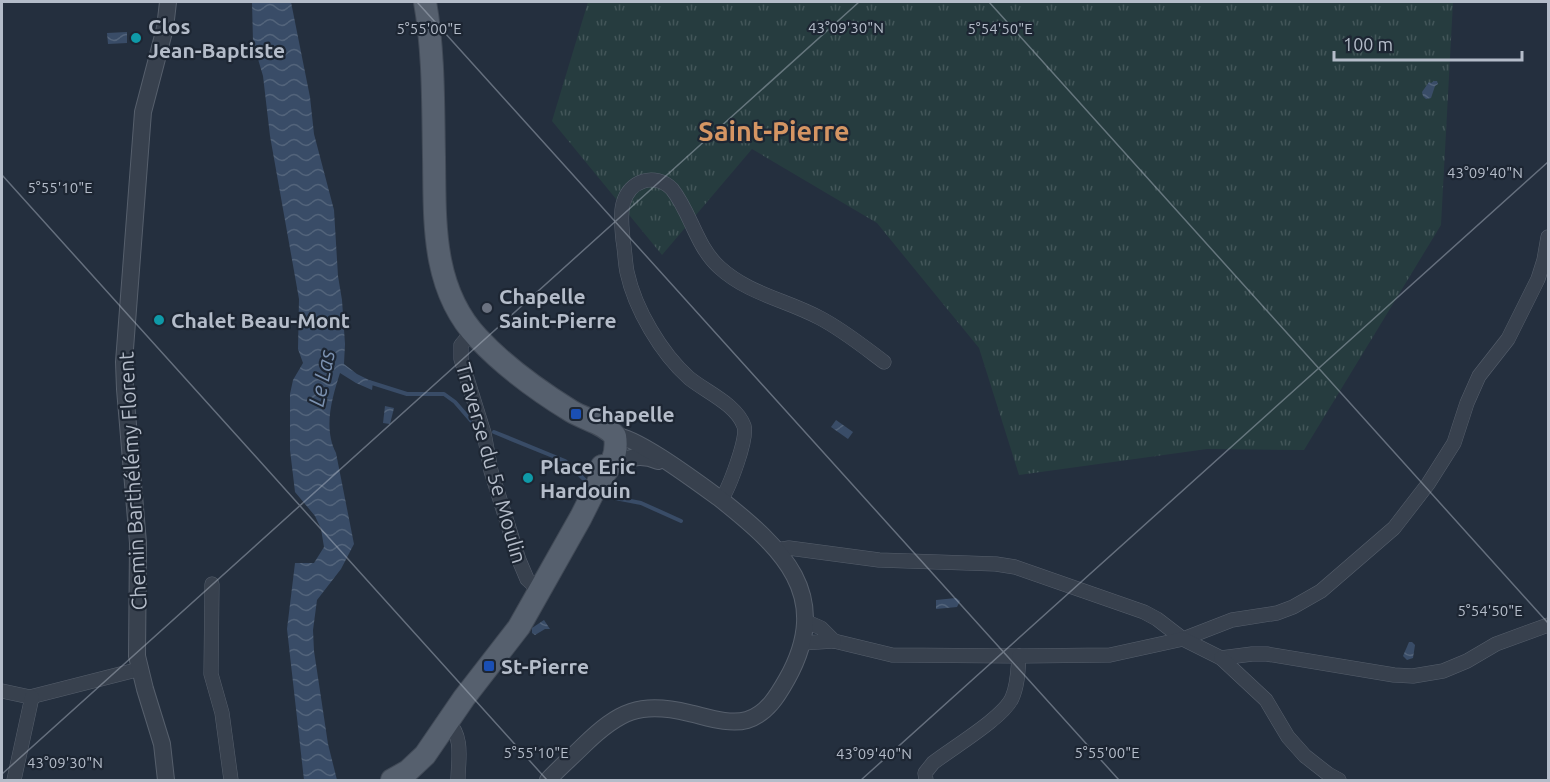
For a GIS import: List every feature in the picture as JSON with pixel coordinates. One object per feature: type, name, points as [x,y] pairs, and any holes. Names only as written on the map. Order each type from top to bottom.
[{"type":"main road","points":[[392,780],[408,771],[422,758],[464,698],[510,640],[540,591],[606,459],[607,428],[582,420],[530,385],[503,363],[472,332],[459,315],[450,296],[437,244],[429,37],[425,2]]},
{"type":"street","name":"Chemin Barthélémy Florent","points":[[166,780],[162,744],[140,669],[137,650],[138,543],[125,400],[124,362],[143,112],[165,28],[168,2]]},
{"type":"street","points":[[721,500],[740,452],[745,430],[740,419],[723,402],[688,377],[645,321],[627,272],[621,222],[626,194],[637,184],[656,179],[667,184],[676,195],[701,245],[718,267],[761,294],[819,317],[885,362]]},
{"type":"street","points":[[802,643],[834,641],[892,655],[1110,655],[1183,639],[1232,620],[1277,613],[1293,607],[1322,591],[1394,528],[1428,484],[1454,443],[1467,403],[1479,376],[1503,346],[1538,279],[1548,237]]},
{"type":"street","name":"Traverse du 5e Moulin","points":[[472,332],[463,341],[460,355],[484,432],[491,471],[519,560],[527,579],[540,591]]},
{"type":"street","points":[[548,780],[593,736],[624,713],[660,708],[730,721],[747,720],[758,715],[768,708],[793,667],[802,643],[806,621],[802,590],[790,568],[776,550],[721,500],[647,449],[622,435],[606,459]]},
{"type":"street","points":[[606,459],[646,456],[680,472]]},
{"type":"street","points":[[606,459],[646,456]]},
{"type":"street","points":[[776,550],[789,548],[879,560],[996,564],[1015,567],[1144,612],[1183,639],[1221,658],[1266,700],[1288,737],[1305,756],[1339,780]]},
{"type":"street","points":[[212,584],[211,674],[222,713],[231,780]]},
{"type":"street","points":[[806,621],[821,628],[834,641]]},
{"type":"street","points":[[1221,658],[1262,654],[1384,674],[1413,676],[1443,671],[1467,661],[1496,644],[1548,626]]},
{"type":"street","points":[[927,780],[925,773],[933,763],[1008,704],[1014,692],[1019,656]]},
{"type":"street","points":[[2,691],[32,697],[140,669]]},
{"type":"street","points":[[14,780],[32,697]]},
{"type":"street","points":[[448,722],[458,738],[458,780]]},
{"type":"green space","points":[[588,2],[1453,2],[1441,225],[1304,450],[1207,449],[1019,475],[979,348],[877,223],[752,149],[662,255],[552,121]]},
{"type":"water","name":"Le Las","points":[[252,2],[291,2],[310,97],[314,134],[334,210],[345,344],[344,364],[373,382],[372,390],[340,373],[329,423],[354,544],[341,569],[317,600],[313,630],[328,744],[337,780],[304,780],[287,629],[295,563],[314,563],[324,547],[321,529],[315,516],[295,492],[290,450],[290,394],[293,380],[303,363],[298,349],[299,299],[270,136],[263,76],[253,42]]},
{"type":"water","points":[[127,32],[127,43],[108,44],[107,33]]},
{"type":"water","points":[[1434,81],[1438,84],[1431,98],[1426,99],[1422,92],[1429,82]]},
{"type":"water","points":[[385,406],[394,408],[390,424],[383,423]]},
{"type":"water","points":[[836,420],[853,432],[848,439],[831,427]]},
{"type":"water","points":[[956,598],[960,601],[957,607],[936,609],[936,600]]},
{"type":"water","points":[[544,620],[550,629],[545,629],[535,635],[532,633],[532,628]]},
{"type":"water","points":[[1409,642],[1415,645],[1413,658],[1407,660],[1403,656]]},
{"type":"waterway","points":[[369,382],[407,394],[444,394],[455,402],[474,424]]},
{"type":"waterway","points":[[494,432],[565,461],[589,484]]},
{"type":"waterway","points":[[601,492],[615,498],[641,503],[681,521]]},
{"type":"place","name":"Clos Jean-Baptiste","points":[[136,38]]},
{"type":"place","name":"Chapelle Saint-Pierre","points":[[487,308]]},
{"type":"place","name":"Chalet Beau-Mont","points":[[159,320]]},
{"type":"place","name":"Chapelle","points":[[576,414]]},
{"type":"place","name":"Place Eric Hardouin","points":[[528,478]]},
{"type":"place","name":"St-Pierre","points":[[489,666]]},
{"type":"district","name":"Saint-Pierre","points":[[774,131]]}]
